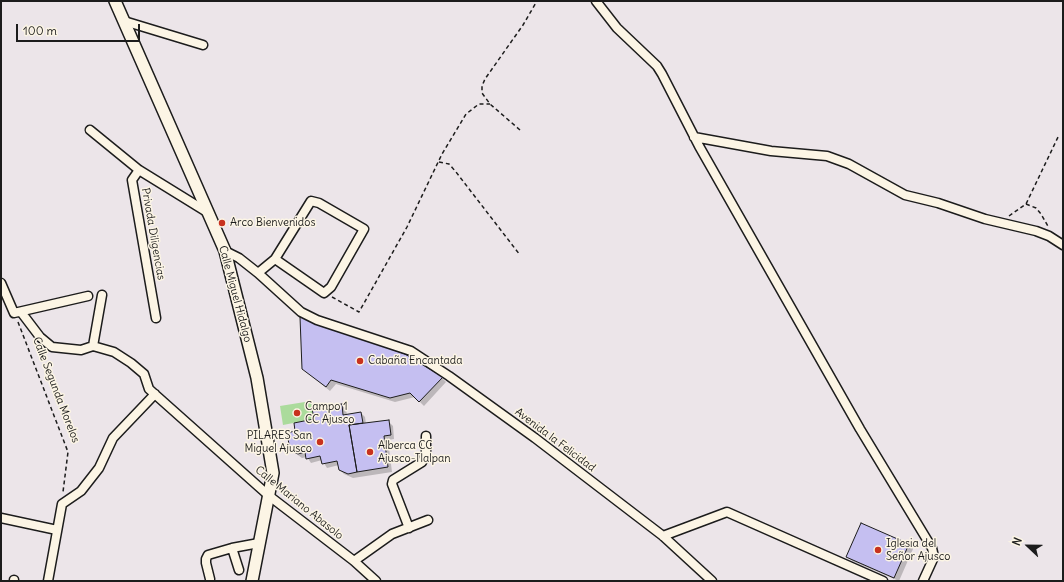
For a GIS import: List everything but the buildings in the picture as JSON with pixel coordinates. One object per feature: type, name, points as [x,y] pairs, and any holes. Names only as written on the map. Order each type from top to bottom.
[{"type":"main road","name":"Calle Miguel Hidalgo","points":[[115,1],[225,251],[259,385],[273,473],[252,581]]},
{"type":"street","points":[[596,1],[617,28],[657,66],[694,137],[860,429],[932,548],[934,557],[922,581]]},
{"type":"street","points":[[124,21],[204,45]]},
{"type":"street","points":[[90,130],[139,170],[207,212]]},
{"type":"street","points":[[694,137],[771,151],[827,156],[849,164],[905,195],[1036,231],[1063,245]]},
{"type":"street","name":"Privada Diligencias","points":[[139,170],[132,180],[156,318]]},
{"type":"street","points":[[258,273],[276,259],[311,201],[319,203],[364,229],[331,287],[324,293],[276,259]]},
{"type":"street","name":"Avenida la Felicidad","points":[[225,251],[239,258],[258,273],[301,312],[317,320],[411,350],[535,438],[662,536],[712,581]]},
{"type":"street","points":[[1,283],[18,312],[40,337],[52,347],[81,350],[93,346],[102,295]]},
{"type":"street","points":[[18,312],[88,296]]},
{"type":"street","name":"Calle Mariano Abasolo","points":[[93,346],[114,352],[144,374],[149,389],[268,495],[354,560],[376,581]]},
{"type":"street","points":[[48,581],[56,530],[62,504],[81,491],[99,468],[113,438],[155,394]]},
{"type":"street","points":[[408,528],[392,484],[393,480],[422,462],[426,454],[426,436]]},
{"type":"street","points":[[662,536],[727,512],[883,581]]},
{"type":"street","points":[[1,518],[56,530]]},
{"type":"street","points":[[354,560],[392,534],[428,520]]},
{"type":"street","points":[[210,579],[206,563],[208,555],[232,548],[259,543]]},
{"type":"street","points":[[232,548],[239,570]]},
{"type":"path","points":[[520,130],[490,104],[482,93],[485,79],[523,25],[537,1]]},
{"type":"path","points":[[324,293],[360,312],[407,227],[439,162],[466,114],[479,104],[490,104]]},
{"type":"path","points":[[999,222],[1026,204],[1059,135]]},
{"type":"path","points":[[439,162],[449,164],[456,172],[520,255]]},
{"type":"path","points":[[1026,204],[1036,208],[1041,214],[1054,239]]},
{"type":"path","name":"Calle Segunda Morelos","points":[[18,312],[32,355],[68,452],[62,504]]},
{"type":"green space","name":"Campo 1 CC Ajusco","points":[[311,401],[314,419],[283,425],[280,406]]},
{"type":"place","name":"Arco Bienvenidos","points":[[222,223]]},
{"type":"place","name":"Cabaña Encantada","points":[[360,361]]},
{"type":"place","name":"Campo 1 CC Ajusco","points":[[297,413]]},
{"type":"place","name":"PILARES San Miguel Ajusco","points":[[320,442]]},
{"type":"place","name":"Alberca CC Ajusco-Tlalpan","points":[[370,452]]},
{"type":"place","name":"Iglesia del Señor Ajusco","points":[[878,550]]}]
